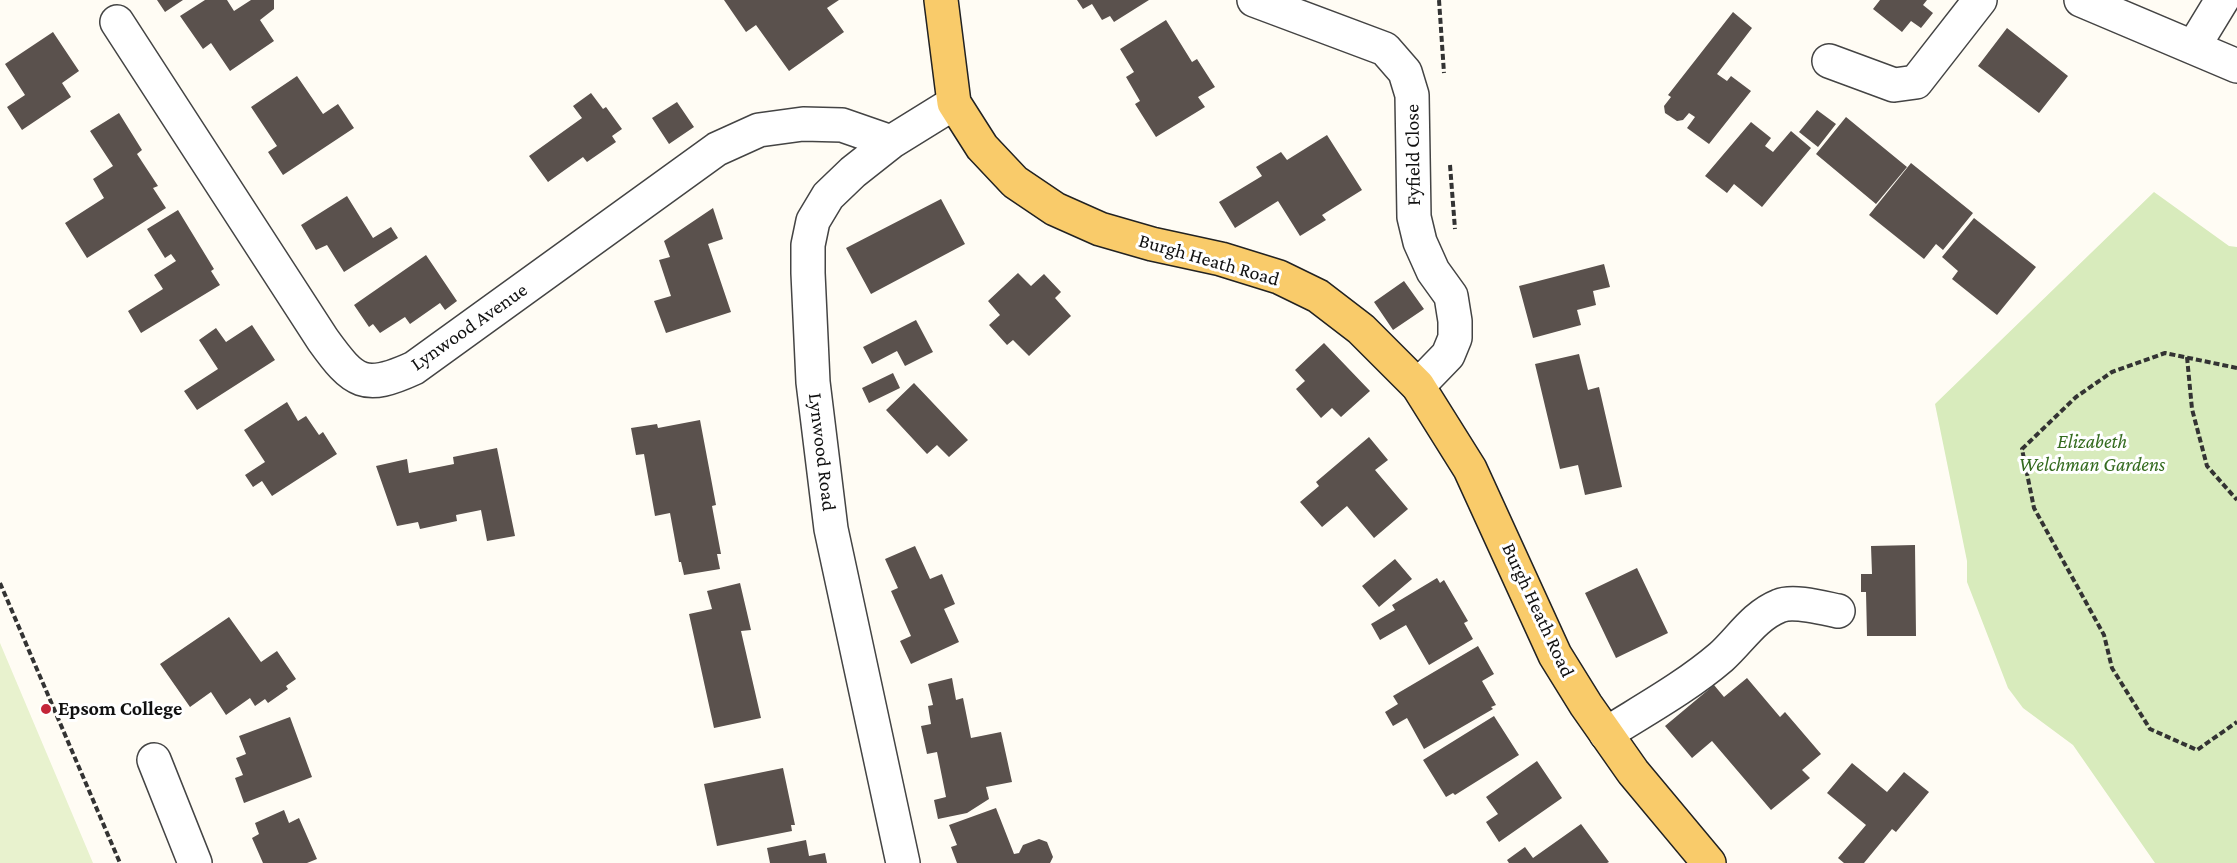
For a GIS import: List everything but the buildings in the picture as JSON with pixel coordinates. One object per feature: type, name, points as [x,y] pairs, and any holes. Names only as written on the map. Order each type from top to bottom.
[{"type":"main road","name":"Burgh Heath Road","points":[[941,0],[954,103],[982,147],[1015,182],[1055,209],[1100,230],[1221,259],[1279,277],[1317,296],[1361,329],[1418,386],[1470,469],[1555,656],[1633,772],[1709,863]]},
{"type":"street","name":"Fyfield Close","points":[[1254,0],[1384,49],[1406,72],[1412,95],[1414,217],[1420,242],[1433,271],[1451,296],[1455,321],[1455,338],[1448,355],[1418,386]]},
{"type":"street","points":[[1829,61],[1894,85],[1916,82],[1980,0]]},
{"type":"street","points":[[2081,0],[2237,66]]},
{"type":"street","points":[[2194,46],[2222,0]]},
{"type":"street","name":"Lynwood Avenue","points":[[117,22],[323,340],[344,369],[356,377],[374,381],[391,379],[414,368],[717,149],[759,130],[802,124],[842,125],[891,142]]},
{"type":"street","name":"Lynwood Road","points":[[903,863],[831,529],[813,382],[807,273],[808,245],[813,221],[828,196],[853,172],[891,142],[954,103]]},
{"type":"street","points":[[1606,734],[1720,657],[1755,621],[1781,605],[1803,605],[1838,611]]},
{"type":"street","points":[[154,760],[195,863]]},
{"type":"path","points":[[2237,368],[2165,353],[2112,372],[2076,397],[2022,449],[2034,508],[2104,635],[2112,668],[2150,729],[2197,750],[2237,722]]},
{"type":"path","points":[[2187,357],[2192,410],[2207,466],[2237,500]]},
{"type":"path","points":[[0,583],[120,863]]},
{"type":"green space","name":"Elizabeth Welchman Gardens","points":[[2154,192],[2229,246],[2237,247],[2237,863],[2155,863],[2073,745],[2023,708],[2008,688],[1967,582],[1967,561],[1935,404]]},
{"type":"green space","points":[[0,643],[93,863],[0,863]]},
{"type":"place","name":"Epsom College","points":[[46,709]]}]
